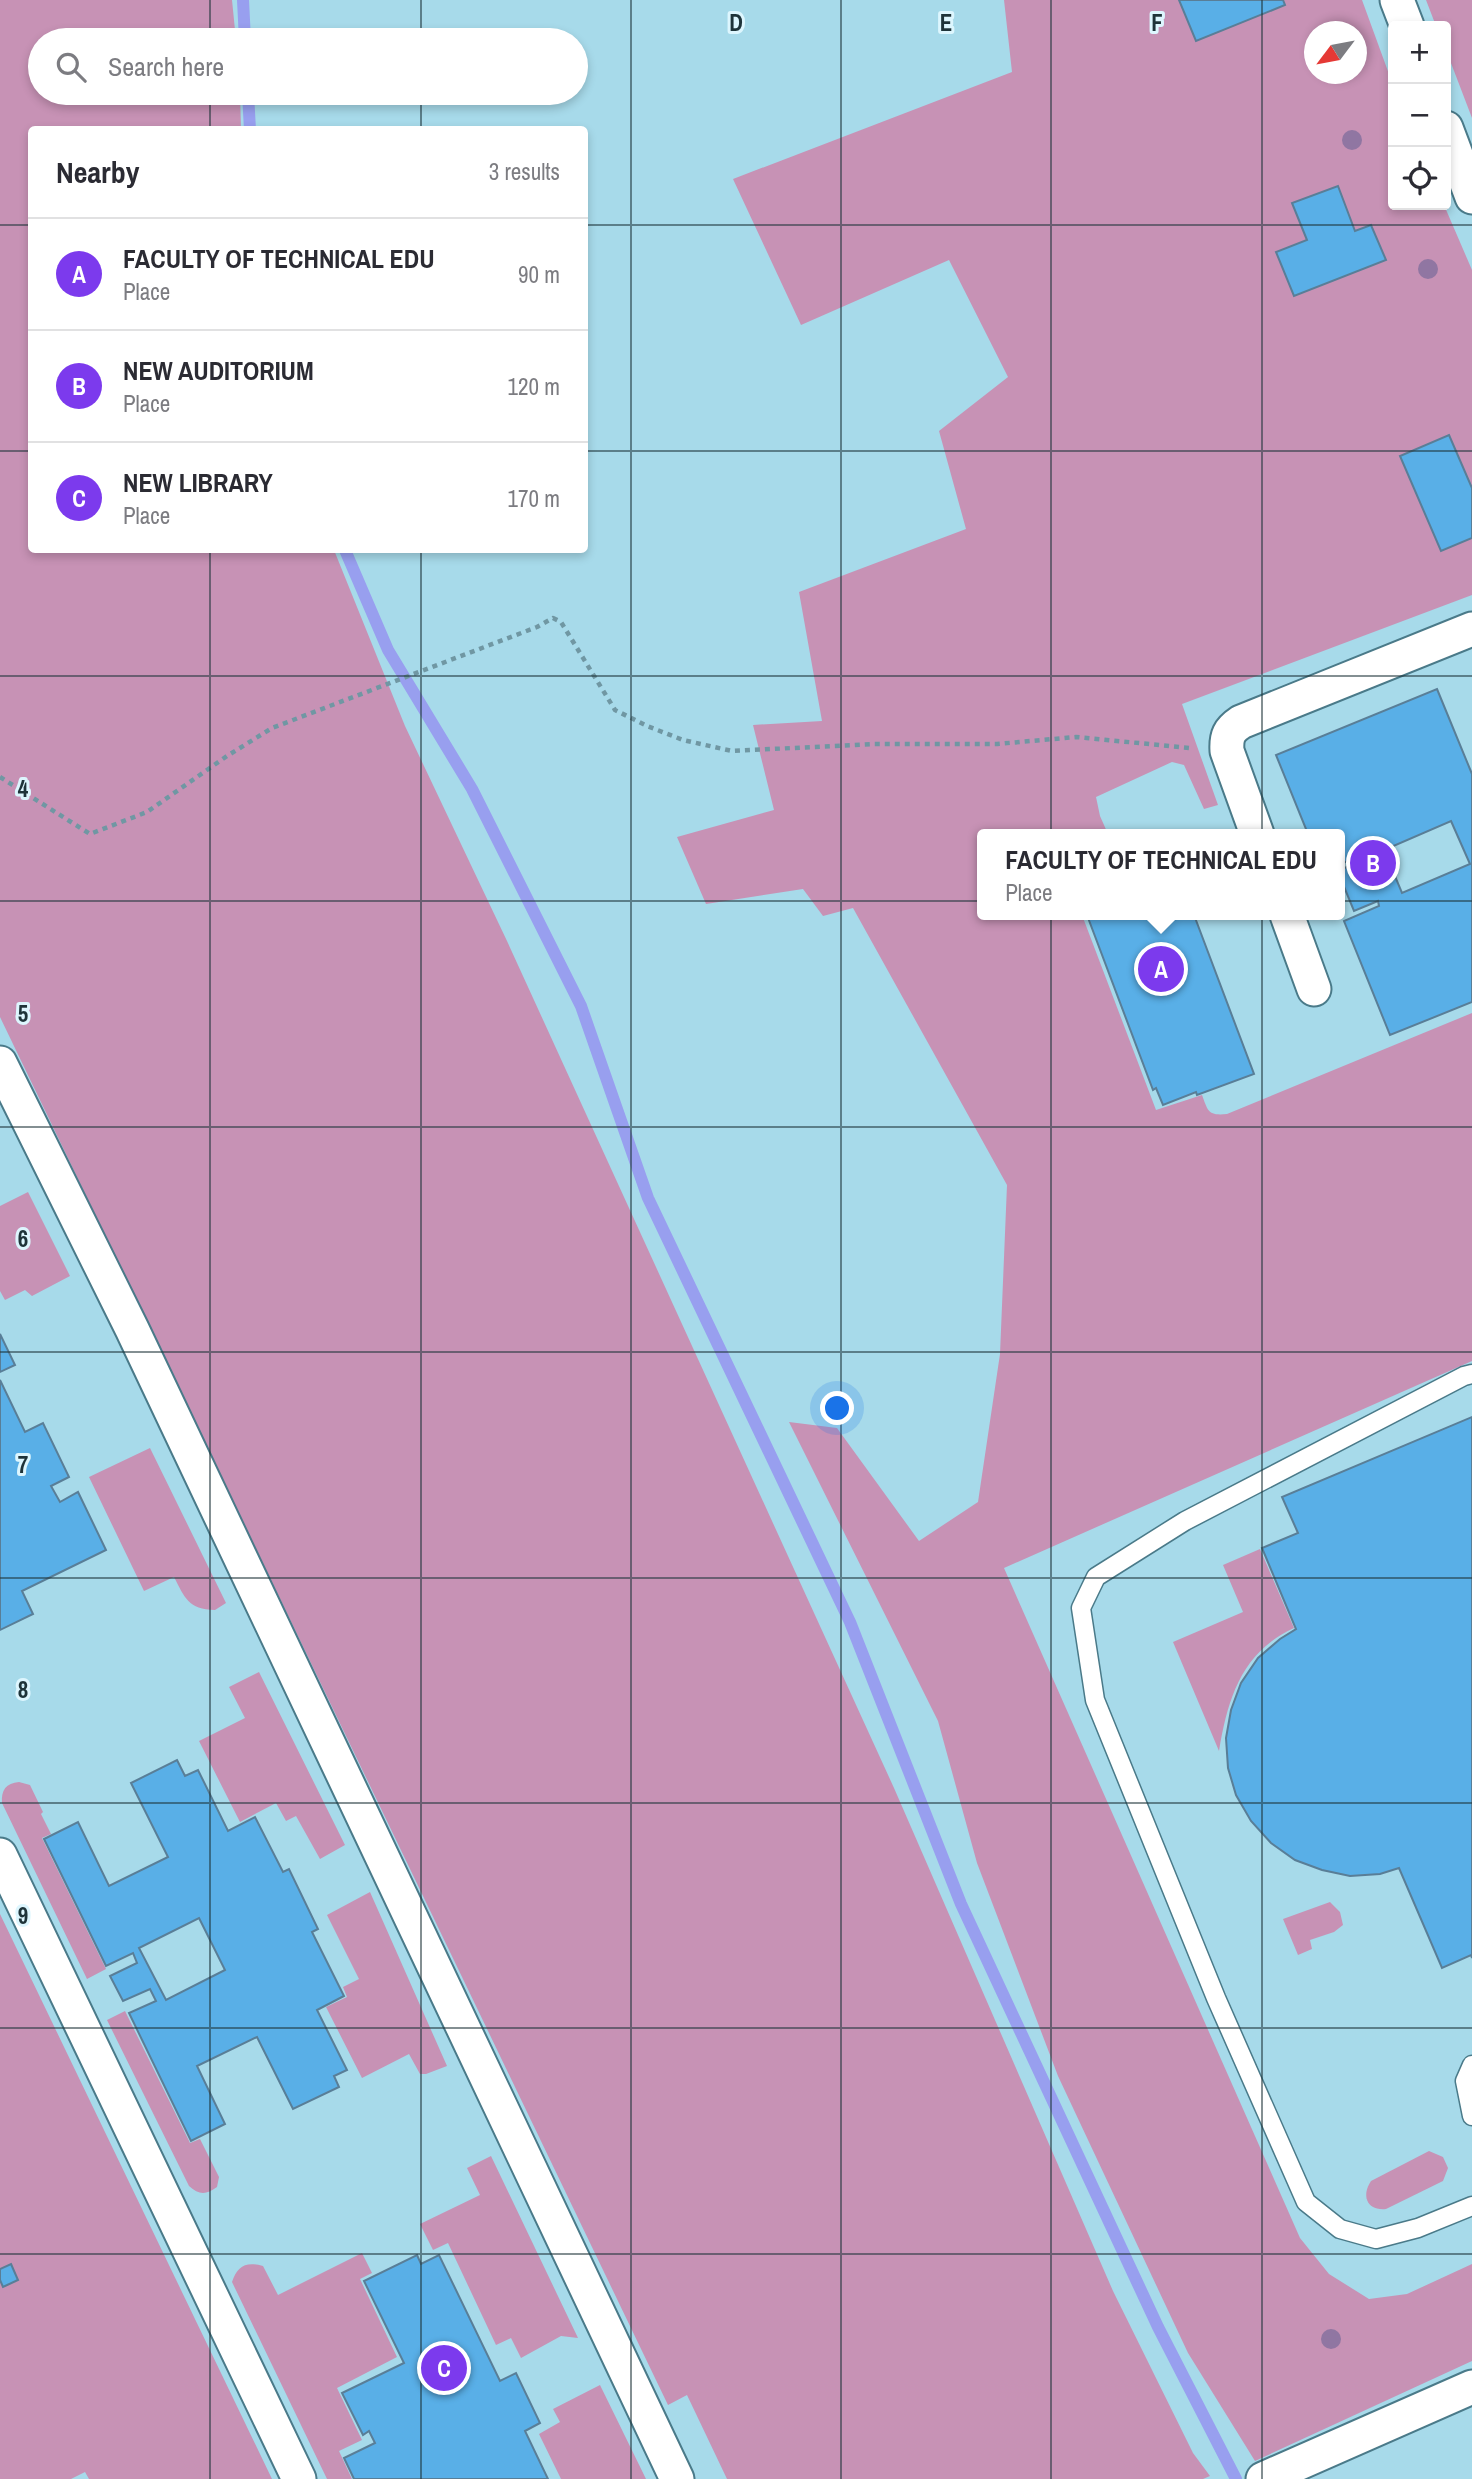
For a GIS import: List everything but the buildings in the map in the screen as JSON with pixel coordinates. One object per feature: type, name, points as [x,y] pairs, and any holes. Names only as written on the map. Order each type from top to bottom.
[{"type":"street","points":[[1396,0],[1405,21]]},
{"type":"street","points":[[1451,141],[1472,197]]},
{"type":"street","points":[[1255,829],[1227,751],[1226,738],[1230,729],[1241,722],[1472,629]]},
{"type":"street","points":[[1289,920],[1314,989]]},
{"type":"street","points":[[0,1063],[132,1329],[677,2479]]},
{"type":"street","points":[[0,1855],[299,2479]]},
{"type":"street","points":[[1264,2479],[1472,2386]]},
{"type":"lane","points":[[1472,1374],[1185,1521],[1097,1577],[1081,1608],[1095,1700],[1216,1998],[1306,2202],[1340,2229],[1376,2239],[1418,2228],[1472,2206]]},
{"type":"lane","points":[[1472,2065],[1465,2081],[1472,2116]]},
{"type":"path","points":[[0,777],[90,834],[147,812],[272,728],[537,627],[553,618],[561,622],[615,710],[682,740],[732,751],[873,744],[998,744],[1076,737],[1227,751]]},
{"type":"shaded area","points":[[0,0],[232,0],[235,28],[28,28],[28,105],[240,105],[241,126],[28,126],[28,553],[335,553],[405,726],[507,941],[894,1788],[1113,2291],[1193,2453],[1210,2476],[1203,2479],[727,2479],[687,2395],[668,2405],[0,1017]]},
{"type":"shaded area","points":[[1004,0],[1362,0],[1388,71],[1388,210],[1446,210],[1472,270],[1472,595],[1182,704],[1218,805],[1204,809],[1184,765],[1172,762],[1096,797],[1106,829],[977,829],[977,920],[1084,920],[1156,1110],[1202,1095],[1212,1113],[1227,1114],[1472,1013],[1472,1361],[1004,1568],[1300,2238],[1329,2274],[1369,2299],[1407,2294],[1472,2264],[1472,2361],[1255,2461],[1188,2353],[1058,2076],[977,1863],[938,1721],[789,1422],[837,1428],[919,1541],[978,1502],[1000,1354],[1007,1185],[853,908],[823,916],[803,889],[706,904],[677,837],[774,810],[753,725],[822,721],[799,592],[966,529],[939,431],[1008,377],[949,260],[801,325],[733,179],[1012,72]]},
{"type":"shaded area","points":[[1426,0],[1472,0],[1472,118],[1451,63],[1451,21],[1434,21]]},
{"type":"shaded area","points":[[28,1192],[70,1276],[32,1296],[25,1290],[5,1300],[0,1291],[0,1206]]},
{"type":"shaded area","points":[[150,1448],[226,1603],[215,1610],[193,1605],[188,1601],[174,1577],[144,1591],[89,1477]]},
{"type":"shaded area","points":[[1260,1549],[1294,1628],[1262,1650],[1240,1678],[1227,1712],[1219,1751],[1173,1642],[1243,1612],[1223,1565]]},
{"type":"shaded area","points":[[259,1672],[345,1845],[320,1859],[296,1816],[286,1821],[276,1803],[240,1822],[199,1741],[245,1718],[229,1687]]},
{"type":"shaded area","points":[[19,1782],[30,1785],[43,1812],[41,1814],[51,1834],[42,1838],[106,1969],[87,1979],[2,1803],[5,1788]]},
{"type":"shaded area","points":[[370,1892],[447,2066],[426,2074],[420,2074],[409,2054],[362,2078],[326,2007],[347,1997],[343,1987],[359,1979],[327,1915]]},
{"type":"shaded area","points":[[1330,1902],[1340,1912],[1343,1925],[1334,1932],[1310,1940],[1312,1949],[1298,1955],[1283,1919]]},
{"type":"shaded area","points":[[0,1914],[272,2479],[89,2479],[85,2472],[71,2479],[0,2479]]},
{"type":"shaded area","points":[[125,2011],[190,2143],[200,2139],[219,2177],[217,2187],[209,2191],[199,2192],[189,2186],[107,2020]]},
{"type":"shaded area","points":[[1429,2151],[1443,2157],[1448,2168],[1443,2181],[1386,2209],[1370,2205],[1366,2192],[1371,2181]]},
{"type":"shaded area","points":[[491,2156],[578,2338],[561,2336],[521,2358],[511,2338],[496,2345],[448,2243],[433,2250],[420,2224],[480,2195],[467,2168]]},
{"type":"shaded area","points":[[362,2253],[372,2273],[360,2279],[397,2357],[337,2388],[362,2440],[339,2451],[352,2479],[327,2479],[232,2282],[243,2266],[263,2266],[278,2295]]},
{"type":"shaded area","points":[[600,2385],[646,2479],[561,2479],[539,2434],[560,2422],[553,2409]]},
{"type":"waterway","points":[[243,0],[244,28]]},
{"type":"waterway","points":[[249,105],[250,126]]},
{"type":"waterway","points":[[346,553],[388,650],[472,789],[581,1006],[648,1198],[850,1622],[961,1904],[1158,2327],[1236,2479]]},
{"type":"place","name":"NEW AUDITORIUM","points":[[1373,863]]},
{"type":"place","name":"FACULTY OF TECHNICAL EDU","points":[[1161,969]]},
{"type":"place","name":"NEW LIBRARY","points":[[444,2368]]}]
